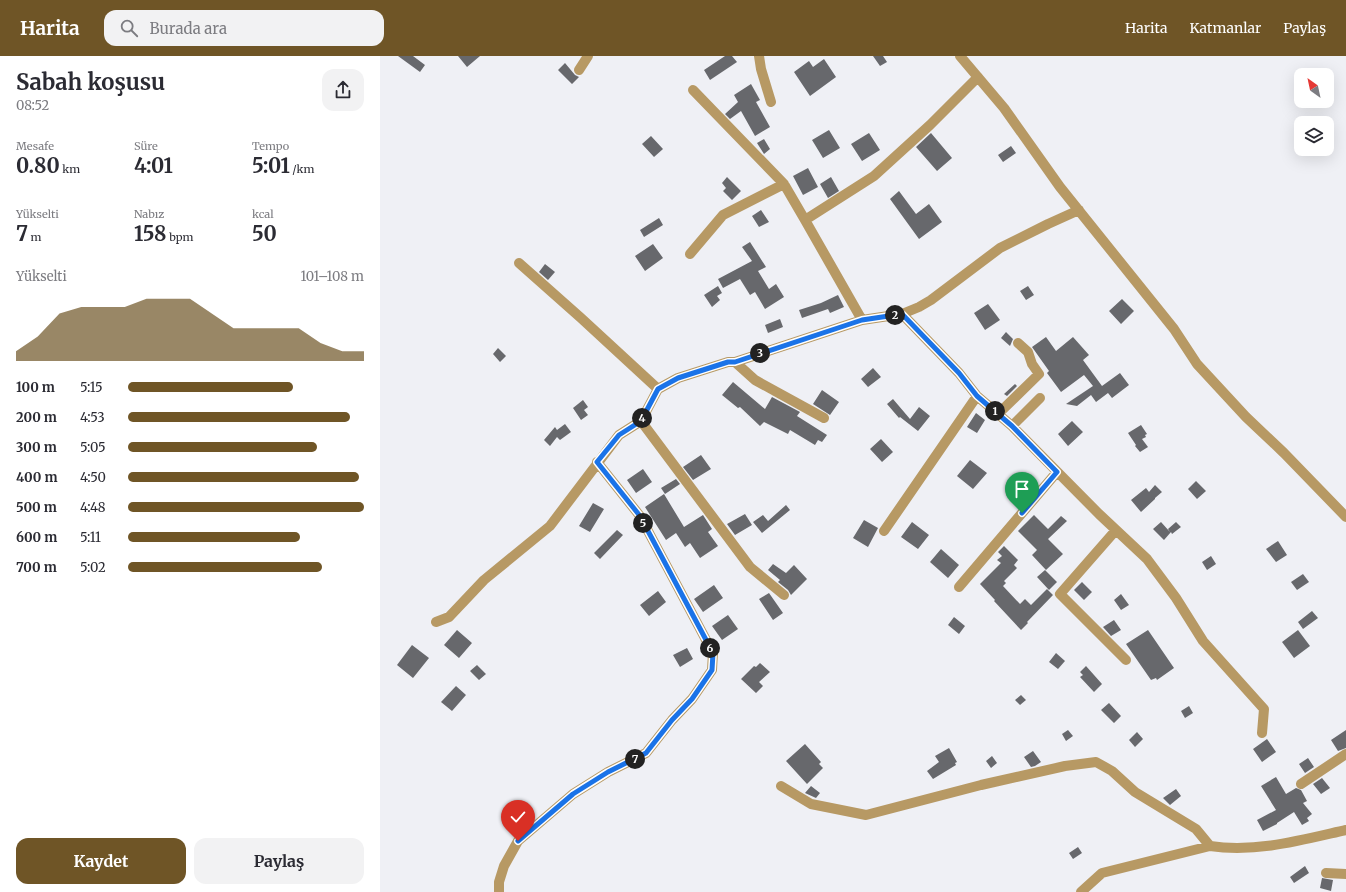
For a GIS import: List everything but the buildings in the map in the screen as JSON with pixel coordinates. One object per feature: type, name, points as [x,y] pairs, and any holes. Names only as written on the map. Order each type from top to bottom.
[{"type":"street","points":[[579,70],[588,56]]},
{"type":"street","points":[[759,56],[761,69],[771,102]]},
{"type":"street","points":[[960,56],[1004,108],[1060,187],[1174,329],[1197,364],[1246,417],[1284,453],[1346,517]]},
{"type":"street","points":[[806,220],[874,176],[930,125],[978,77]]},
{"type":"street","points":[[693,90],[784,184],[862,320]]},
{"type":"street","points":[[690,254],[723,216],[784,184]]},
{"type":"street","points":[[436,622],[449,617],[484,580],[550,526],[597,462],[619,435],[641,421],[658,389],[678,378],[728,362],[735,362],[862,320],[902,314],[919,307],[1000,248],[1079,210]]},
{"type":"street","points":[[519,263],[658,389]]},
{"type":"street","points":[[902,314],[959,373],[977,396],[1012,426],[1147,559],[1176,598],[1203,641],[1264,709],[1262,734]]},
{"type":"street","points":[[998,414],[1039,374],[1032,364],[1028,352],[1018,343]]},
{"type":"street","points":[[735,362],[755,380],[824,418]]},
{"type":"street","points":[[884,531],[977,396]]},
{"type":"street","points":[[1012,426],[1040,398]]},
{"type":"street","points":[[641,421],[750,567],[784,595]]},
{"type":"street","points":[[499,892],[499,882],[504,866],[518,841],[573,794],[608,772],[646,753],[672,720],[692,699],[712,670],[713,653],[640,516],[597,462]]},
{"type":"street","points":[[959,587],[1057,472]]},
{"type":"street","points":[[1116,530],[1060,594],[1126,660]]},
{"type":"street","points":[[1302,784],[1346,754]]},
{"type":"street","points":[[781,786],[811,804],[866,815],[981,785],[1065,766],[1096,762],[1112,771],[1135,792],[1196,829],[1210,846]]},
{"type":"street","points":[[1081,892],[1102,873],[1210,846],[1228,848],[1286,843],[1346,830]]},
{"type":"street","points":[[1326,873],[1346,874]]},
{"type":"route","points":[[518,841],[573,794],[608,772],[646,753],[672,720],[692,699],[712,670],[713,653],[640,516],[597,462],[619,435],[641,421],[658,389],[678,378],[728,362],[735,362],[862,320],[902,314],[959,373],[977,396],[1012,426],[1057,472],[1022,513]]}]
